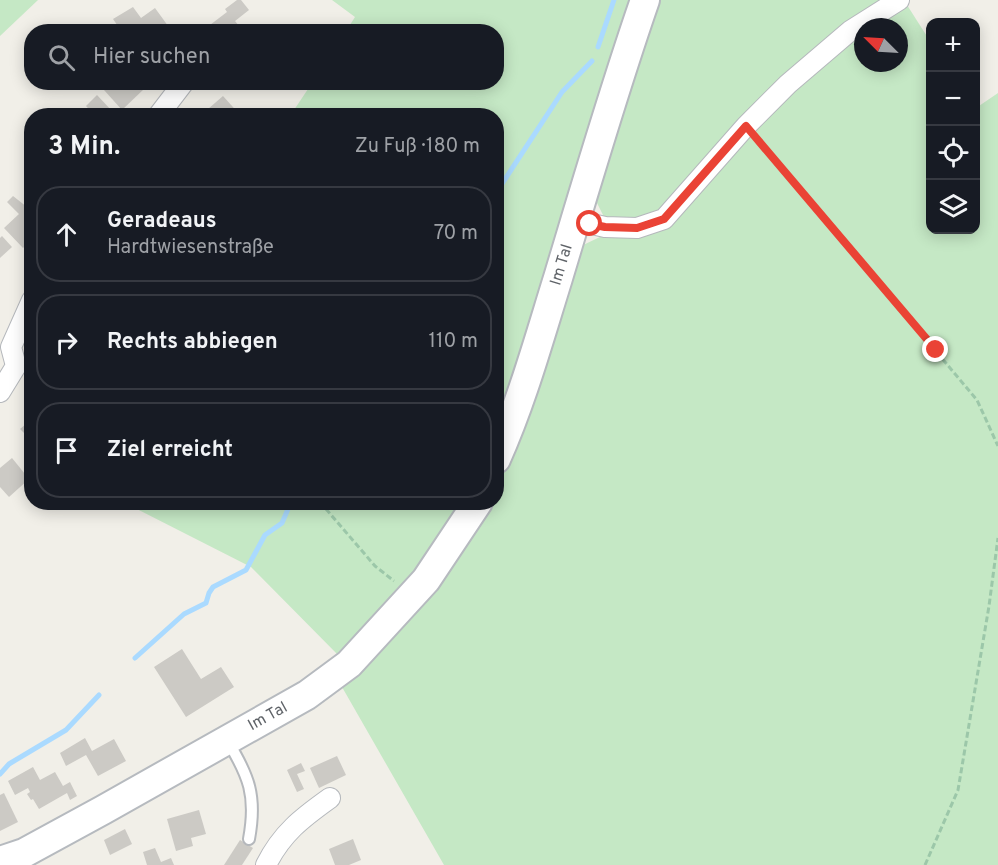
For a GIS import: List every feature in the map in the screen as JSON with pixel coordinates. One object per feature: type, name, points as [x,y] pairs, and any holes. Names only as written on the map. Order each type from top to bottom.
[{"type":"main road","name":"Im Tal","points":[[504,441],[614,90],[645,0]]},
{"type":"main road","name":"Im Tal","points":[[0,861],[24,853],[307,695],[349,664],[426,580],[473,510]]},
{"type":"street","points":[[575,220],[605,227],[637,228],[664,219],[746,126],[788,84],[850,31],[899,0]]},
{"type":"street","points":[[164,108],[178,90]]},
{"type":"street","points":[[0,392],[16,366],[5,347],[24,314]]},
{"type":"street","points":[[266,865],[273,850],[300,818],[330,798]]},
{"type":"lane","points":[[226,740],[244,770],[250,786],[253,808],[249,839]]},
{"type":"path","points":[[746,126],[977,400],[998,446]]},
{"type":"path","points":[[327,510],[375,566],[412,595]]},
{"type":"path","points":[[925,865],[958,790],[998,538]]},
{"type":"green space","points":[[0,0],[38,0],[0,36]]},
{"type":"green space","points":[[332,0],[634,0],[504,412],[504,108],[295,108],[307,90],[504,90],[504,24],[350,24],[355,17]]},
{"type":"green space","points":[[654,0],[887,0],[868,18],[854,18],[854,31],[661,211],[636,222],[605,219],[592,193]]},
{"type":"green space","points":[[907,5],[926,35],[926,234],[980,234],[980,105],[998,93],[998,865],[444,865],[342,687],[484,510],[504,510],[504,472],[519,439],[579,247],[602,236],[636,235],[792,90],[854,38],[854,72],[908,72],[908,18],[884,18]]},
{"type":"green space","points":[[139,510],[460,510],[432,556],[340,657],[251,567]]},
{"type":"building","points":[[237,0],[241,0],[249,10],[235,21],[237,24],[211,24],[227,12],[225,9]]},
{"type":"building","points":[[133,7],[141,18],[155,8],[167,24],[116,24],[113,19]]},
{"type":"building","points":[[104,90],[143,90],[124,108],[120,108]]},
{"type":"building","points":[[97,95],[109,108],[88,108],[86,106]]},
{"type":"building","points":[[223,96],[234,108],[209,108]]},
{"type":"building","points":[[13,196],[24,205],[23,248],[4,228],[19,214],[7,202]]},
{"type":"building","points":[[2,236],[12,247],[0,258],[0,238]]},
{"type":"building","points":[[12,458],[24,473],[24,484],[9,497],[0,487],[0,468]]},
{"type":"building","points":[[182,649],[201,679],[221,667],[234,687],[186,717],[154,667]]},
{"type":"building","points":[[85,738],[92,751],[114,739],[126,761],[98,776],[86,755],[66,766],[60,753]]},
{"type":"building","points":[[337,756],[346,775],[319,788],[310,768]]},
{"type":"building","points":[[301,763],[305,771],[297,774],[304,789],[297,792],[287,770]]},
{"type":"building","points":[[33,767],[40,780],[55,772],[63,786],[70,782],[77,796],[70,800],[67,793],[39,809],[27,794],[30,792],[28,788],[15,795],[8,781]]},
{"type":"building","points":[[4,793],[18,822],[0,831],[0,795]]},
{"type":"building","points":[[199,810],[206,834],[191,838],[193,846],[176,851],[167,819]]},
{"type":"building","points":[[125,829],[132,844],[110,855],[104,840]]},
{"type":"building","points":[[353,839],[361,860],[349,865],[335,865],[329,849]]},
{"type":"building","points":[[240,840],[253,848],[242,865],[224,865]]},
{"type":"building","points":[[155,848],[161,862],[171,858],[174,865],[147,865],[143,852]]},
{"type":"waterway","points":[[598,47],[614,0]]},
{"type":"waterway","points":[[504,181],[562,92],[592,61]]},
{"type":"waterway","points":[[135,658],[184,614],[206,603],[213,587],[246,570],[265,535],[282,523],[288,510]]},
{"type":"waterway","points":[[0,774],[9,764],[66,730],[99,695]]},
{"type":"route","points":[[590,224],[637,228],[664,219],[746,126],[936,350]]}]
